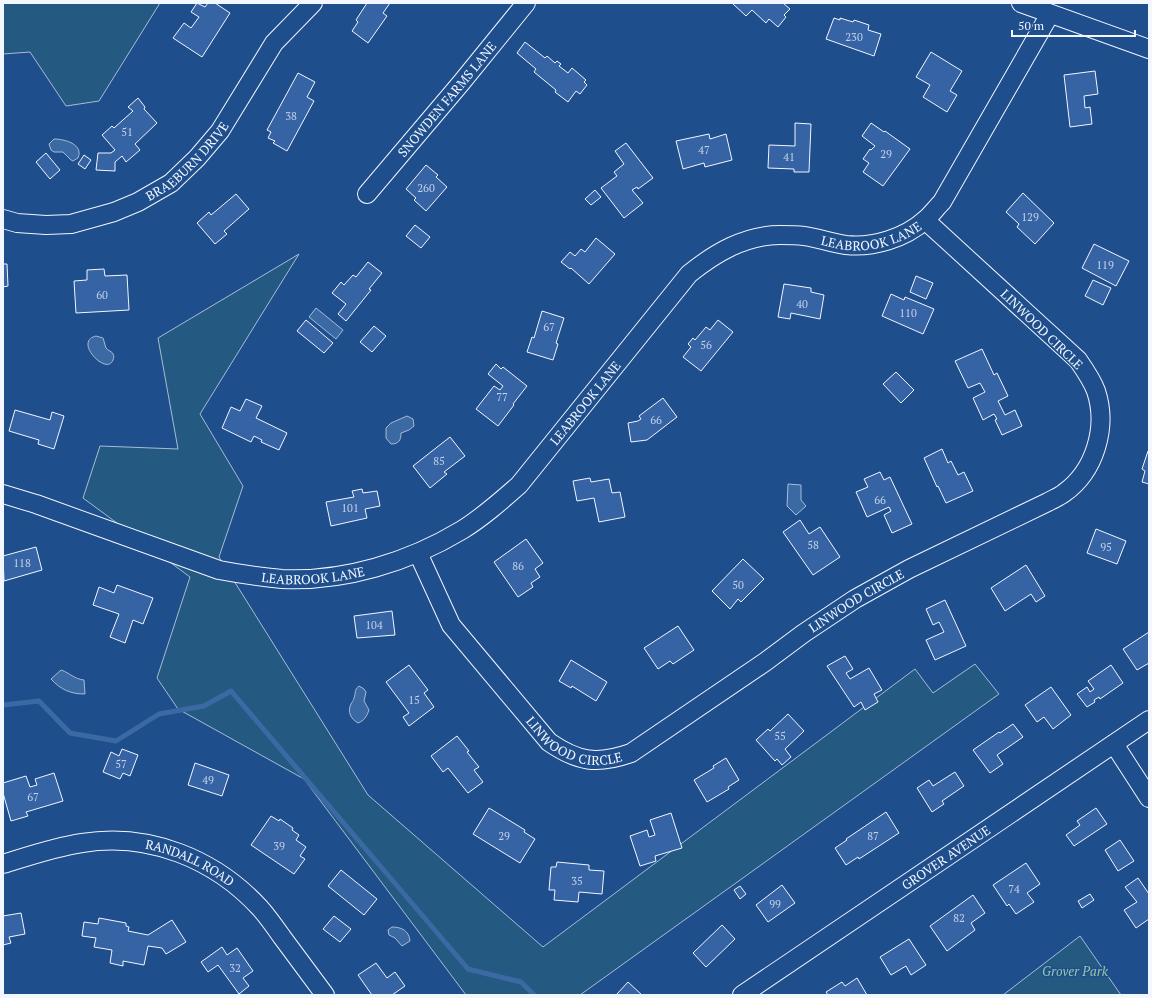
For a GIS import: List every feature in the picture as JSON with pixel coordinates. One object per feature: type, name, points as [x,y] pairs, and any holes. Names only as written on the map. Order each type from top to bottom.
[{"type":"street","name":"BRAEBURN DRIVE","points":[[3,218],[17,223],[46,225],[71,224],[114,212],[138,202],[171,183],[197,158],[220,131],[274,43],[313,3]]},
{"type":"street","name":"SNOWDEN FARMS LANE","points":[[367,194],[461,83],[526,3]]},
{"type":"street","points":[[1021,3],[1149,49]]},
{"type":"street","name":"LEABROOK LANE","points":[[3,494],[36,504],[219,570],[248,576],[284,579],[318,578],[352,573],[390,563],[418,553],[461,530],[489,511],[519,485],[689,274],[708,259],[728,247],[753,238],[778,235],[804,236],[846,245],[867,245],[888,241],[895,238],[908,232],[925,220],[942,202],[1050,14]]},
{"type":"street","name":"LINWOOD CIRCLE","points":[[418,553],[451,625],[549,742],[564,752],[582,759],[614,759],[631,753],[855,599],[909,569],[1064,493],[1078,480],[1089,464],[1096,448],[1100,431],[1099,405],[1096,391],[1088,374],[1078,360],[925,220]]},
{"type":"street","name":"GROVER AVENUE","points":[[742,995],[1149,720]]},
{"type":"street","points":[[1114,744],[1149,798]]},
{"type":"street","name":"RANDALL ROAD","points":[[3,864],[82,843],[113,840],[140,842],[196,859],[220,872],[261,908],[326,995]]},
{"type":"green space","points":[[3,3],[160,3],[99,101],[66,106],[30,52],[3,54]]},
{"type":"green space","points":[[299,254],[200,414],[243,486],[219,557],[368,795],[543,947],[915,669],[933,693],[975,664],[999,694],[580,995],[466,995],[304,779],[178,709],[157,678],[190,577],[83,498],[100,446],[178,449],[158,338]]},
{"type":"green space","name":"Grover Park","points":[[1080,936],[1121,995],[1003,995]]},
{"type":"shaded area","points":[[54,139],[68,141],[76,146],[79,153],[78,158],[73,161],[63,152],[54,152],[51,150],[49,144]]},
{"type":"shaded area","points":[[316,308],[343,330],[336,339],[309,317]]},
{"type":"shaded area","points":[[96,336],[103,338],[106,348],[112,352],[114,357],[110,363],[107,364],[98,361],[91,353],[88,342],[90,338]]},
{"type":"shaded area","points":[[407,416],[413,419],[414,426],[401,433],[401,438],[398,442],[391,444],[386,438],[386,428],[391,423]]},
{"type":"shaded area","points":[[788,484],[801,485],[801,500],[806,506],[796,515],[787,506]]},
{"type":"shaded area","points":[[61,670],[84,680],[85,694],[66,691],[51,679]]},
{"type":"shaded area","points":[[359,686],[366,692],[364,701],[369,710],[365,718],[358,723],[353,719],[349,710],[357,687]]},
{"type":"shaded area","points":[[392,927],[399,928],[407,932],[410,941],[402,946],[395,938],[389,935],[388,930]]},
{"type":"building","points":[[197,3],[205,7],[208,3],[215,3],[230,13],[202,57],[173,38],[184,23],[191,28],[199,17],[191,12]]},
{"type":"building","points":[[367,3],[390,3],[383,13],[387,16],[368,43],[352,31],[358,22],[356,20]]},
{"type":"building","points":[[732,3],[783,3],[790,9],[784,15],[786,17],[778,27],[769,19],[766,23],[752,10],[746,16]]},
{"type":"building","points":[[834,18],[840,20],[840,18],[853,22],[854,20],[869,25],[868,30],[881,34],[874,56],[826,39]]},
{"type":"building","points":[[525,42],[545,58],[547,56],[555,63],[557,61],[561,64],[559,66],[568,73],[572,68],[586,80],[584,82],[587,85],[580,94],[576,91],[568,102],[555,92],[556,90],[534,72],[536,69],[517,53]]},
{"type":"building","points":[[931,52],[962,71],[950,91],[957,95],[947,112],[923,97],[930,85],[916,77]]},
{"type":"building","points":[[1095,71],[1098,94],[1084,96],[1085,108],[1090,107],[1092,124],[1070,127],[1064,75]]},
{"type":"building","points":[[298,73],[315,82],[307,97],[314,101],[287,151],[273,143],[275,141],[268,138],[271,132],[267,130]]},
{"type":"building","points":[[138,98],[145,107],[144,109],[157,123],[135,144],[140,150],[126,162],[122,156],[115,162],[115,171],[96,170],[98,153],[111,153],[115,150],[102,135],[112,126],[114,128],[133,111],[128,107]]},
{"type":"building","points":[[795,123],[811,124],[809,172],[794,172],[794,169],[768,168],[769,145],[795,146]]},
{"type":"building","points":[[871,123],[910,149],[883,186],[863,172],[869,163],[863,159],[870,149],[871,150],[875,146],[862,136]]},
{"type":"building","points":[[709,134],[710,139],[726,134],[732,160],[705,167],[704,163],[683,169],[676,141]]},
{"type":"building","points":[[626,143],[653,178],[638,189],[637,187],[632,190],[643,203],[624,218],[601,188],[617,176],[614,172],[624,164],[615,151]]},
{"type":"building","points":[[46,153],[60,170],[50,179],[36,162]]},
{"type":"building","points":[[84,155],[91,160],[85,169],[78,164]]},
{"type":"building","points":[[426,165],[438,175],[436,177],[447,187],[426,211],[414,200],[416,198],[406,189]]},
{"type":"building","points":[[595,190],[601,197],[591,205],[585,199]]},
{"type":"building","points":[[1023,193],[1054,223],[1035,244],[1017,227],[1019,224],[1006,212]]},
{"type":"building","points":[[236,194],[249,209],[224,231],[227,234],[215,244],[197,223],[209,212],[211,215]]},
{"type":"building","points":[[415,225],[430,237],[421,248],[406,236]]},
{"type":"building","points":[[596,238],[615,254],[589,284],[571,268],[570,269],[561,262],[570,252],[575,256],[581,249],[585,252]]},
{"type":"building","points":[[1094,244],[1129,261],[1116,286],[1082,268]]},
{"type":"building","points":[[368,262],[382,273],[369,289],[371,290],[346,321],[338,314],[346,304],[332,293],[341,282],[344,285],[353,275],[356,277]]},
{"type":"building","points":[[3,264],[7,264],[8,286],[3,287]]},
{"type":"building","points":[[104,269],[105,276],[127,275],[129,310],[76,313],[74,281],[87,280],[87,270]]},
{"type":"building","points":[[916,276],[933,283],[926,299],[910,292]]},
{"type":"building","points":[[1093,280],[1111,288],[1103,305],[1085,296]]},
{"type":"building","points":[[784,284],[811,288],[811,292],[824,295],[820,319],[791,313],[790,319],[778,317]]},
{"type":"building","points":[[891,294],[904,300],[905,297],[934,309],[923,334],[882,316]]},
{"type":"building","points":[[542,311],[564,318],[556,343],[558,344],[553,360],[527,352],[532,337],[534,338]]},
{"type":"building","points":[[306,320],[333,343],[324,353],[297,331]]},
{"type":"building","points":[[718,320],[733,332],[701,371],[683,357],[691,347],[688,344],[693,338],[695,340],[706,327],[710,330]]},
{"type":"building","points":[[374,326],[386,336],[372,352],[360,342]]},
{"type":"building","points":[[982,349],[994,375],[997,373],[1008,396],[998,401],[1005,415],[1015,410],[1022,426],[1002,435],[995,420],[997,419],[994,414],[983,420],[973,398],[985,392],[980,383],[968,388],[955,361]]},
{"type":"building","points":[[496,364],[501,369],[503,367],[527,386],[498,426],[476,409],[494,386],[500,390],[503,386],[488,374]]},
{"type":"building","points":[[896,372],[914,390],[901,403],[883,384]]},
{"type":"building","points":[[663,398],[677,417],[647,440],[631,442],[628,423],[641,419],[639,416]]},
{"type":"building","points":[[246,399],[262,406],[256,418],[287,433],[279,450],[261,442],[262,440],[254,436],[251,442],[222,428],[231,407],[240,411]]},
{"type":"building","points":[[15,410],[50,420],[52,412],[64,416],[54,449],[38,444],[39,440],[9,431]]},
{"type":"building","points":[[450,437],[465,456],[444,472],[447,474],[430,488],[413,466]]},
{"type":"building","points":[[942,449],[948,463],[951,461],[958,475],[964,472],[973,491],[946,503],[924,458]]},
{"type":"building","points":[[1148,451],[1149,484],[1142,482],[1145,471],[1142,469]]},
{"type":"building","points":[[880,472],[884,480],[890,477],[912,524],[892,533],[884,515],[891,511],[889,507],[867,517],[856,492],[868,487],[864,479]]},
{"type":"building","points":[[590,478],[591,482],[609,479],[612,493],[620,492],[625,517],[599,522],[594,498],[577,501],[573,481]]},
{"type":"building","points":[[362,489],[363,493],[377,491],[380,506],[365,509],[367,518],[331,526],[326,502],[354,497],[352,491]]},
{"type":"building","points":[[800,520],[809,534],[820,527],[840,557],[813,575],[783,532]]},
{"type":"building","points":[[1096,529],[1126,541],[1117,564],[1087,553]]},
{"type":"building","points":[[526,539],[543,563],[535,569],[540,577],[531,583],[533,587],[518,597],[494,562]]},
{"type":"building","points":[[36,547],[42,570],[4,581],[3,556]]},
{"type":"building","points":[[743,559],[764,579],[741,602],[738,599],[730,609],[712,591]]},
{"type":"building","points":[[1026,565],[1045,596],[1036,602],[1031,594],[1005,611],[991,588]]},
{"type":"building","points":[[117,585],[153,598],[143,624],[133,620],[125,643],[110,637],[119,614],[93,605],[99,587],[114,593]]},
{"type":"building","points":[[945,600],[966,646],[935,660],[926,640],[944,632],[939,622],[933,625],[926,609]]},
{"type":"building","points":[[392,611],[395,635],[357,638],[354,616]]},
{"type":"building","points":[[678,626],[694,650],[673,664],[670,661],[658,669],[644,648]]},
{"type":"building","points":[[1149,632],[1149,663],[1137,670],[1123,649]]},
{"type":"building","points":[[845,656],[853,669],[846,673],[850,679],[869,668],[882,690],[874,694],[878,702],[865,710],[861,702],[854,707],[827,666]]},
{"type":"building","points":[[571,660],[607,682],[596,701],[572,686],[571,688],[559,681]]},
{"type":"building","points":[[409,665],[428,690],[424,693],[434,707],[409,726],[403,717],[409,713],[386,682]]},
{"type":"building","points":[[1111,665],[1123,683],[1100,699],[1099,697],[1094,700],[1095,702],[1087,707],[1077,694],[1087,687],[1090,692],[1094,689],[1088,681]]},
{"type":"building","points":[[1051,687],[1071,715],[1053,729],[1044,717],[1037,722],[1025,705]]},
{"type":"building","points":[[788,714],[804,731],[785,749],[791,757],[782,765],[777,759],[775,761],[756,740],[768,729],[770,731]]},
{"type":"building","points":[[1013,724],[1023,737],[997,755],[1003,764],[990,773],[973,750]]},
{"type":"building","points":[[457,736],[479,767],[474,770],[483,782],[468,793],[448,768],[443,772],[431,756]]},
{"type":"building","points":[[122,749],[138,755],[130,776],[123,773],[120,779],[103,772],[111,752],[119,756]]},
{"type":"building","points":[[726,758],[739,780],[728,787],[729,789],[707,802],[694,780],[714,768],[713,766]]},
{"type":"building","points":[[195,763],[229,775],[222,796],[188,785]]},
{"type":"building","points":[[955,772],[964,786],[942,801],[944,804],[932,812],[917,788],[929,780],[933,786]]},
{"type":"building","points":[[54,773],[63,801],[26,812],[28,816],[11,821],[3,793],[3,783],[26,776],[30,787],[37,785],[35,779]]},
{"type":"building","points":[[489,808],[525,830],[524,832],[535,839],[520,863],[473,834]]},
{"type":"building","points":[[1096,808],[1107,824],[1074,846],[1066,835],[1080,825],[1077,821]]},
{"type":"building","points":[[886,812],[899,833],[859,859],[858,857],[846,865],[835,848]]},
{"type":"building","points":[[671,813],[682,848],[655,856],[656,861],[640,866],[630,836],[647,830],[649,837],[655,835],[650,820]]},
{"type":"building","points":[[271,816],[279,821],[280,819],[293,828],[292,830],[299,835],[296,840],[306,847],[300,856],[305,859],[294,874],[251,845]]},
{"type":"building","points":[[1120,840],[1134,861],[1118,871],[1105,850]]},
{"type":"building","points":[[557,862],[589,865],[589,870],[604,871],[602,894],[579,892],[578,902],[554,900],[555,890],[549,890],[551,867],[556,867]]},
{"type":"building","points":[[1026,863],[1040,884],[1027,893],[1034,902],[1016,914],[1009,904],[1007,906],[993,885]]},
{"type":"building","points":[[341,870],[377,899],[364,915],[328,886]]},
{"type":"building","points":[[1138,878],[1149,894],[1149,919],[1136,928],[1124,910],[1137,902],[1125,887]]},
{"type":"building","points":[[782,885],[795,903],[768,922],[756,905]]},
{"type":"building","points":[[740,886],[746,894],[740,899],[734,890]]},
{"type":"building","points":[[1090,894],[1094,900],[1082,908],[1078,901]]},
{"type":"building","points":[[973,895],[985,913],[971,923],[975,930],[947,951],[930,926]]},
{"type":"building","points":[[21,913],[25,934],[9,937],[11,943],[3,945],[3,916]]},
{"type":"building","points":[[334,916],[351,929],[340,942],[323,929]]},
{"type":"building","points":[[99,918],[126,923],[126,926],[129,927],[128,931],[148,935],[172,920],[186,942],[166,954],[162,948],[148,946],[144,965],[123,961],[123,966],[110,963],[112,950],[94,947],[96,938],[82,936],[84,922],[98,924]]},
{"type":"building","points":[[722,925],[735,939],[706,967],[693,953]]},
{"type":"building","points":[[909,939],[926,965],[911,975],[906,966],[891,975],[880,957]]},
{"type":"building","points":[[222,947],[227,955],[237,948],[253,971],[243,978],[249,986],[239,994],[218,965],[208,972],[201,962]]},
{"type":"building","points":[[376,963],[387,978],[395,972],[405,986],[392,995],[372,995],[358,975]]},
{"type":"building","points":[[857,978],[867,995],[828,995],[826,992],[842,982],[845,986]]},
{"type":"building","points":[[628,982],[642,995],[616,995]]},
{"type":"waterway","points":[[3,705],[39,701],[70,733],[116,741],[159,714],[204,706],[231,691],[468,969],[521,982],[534,995]]}]
